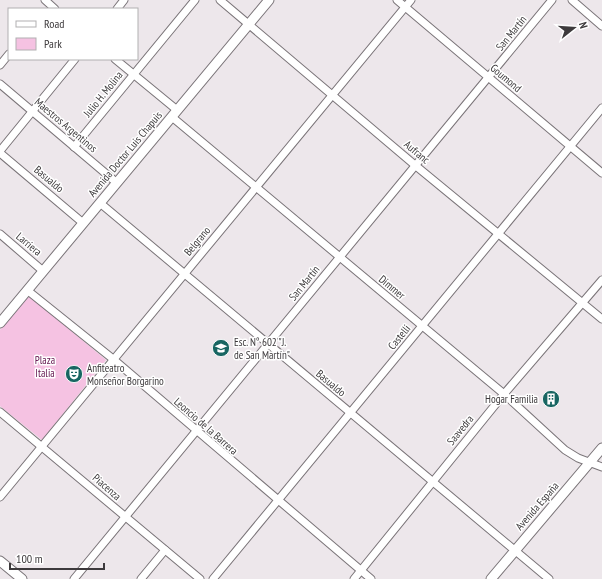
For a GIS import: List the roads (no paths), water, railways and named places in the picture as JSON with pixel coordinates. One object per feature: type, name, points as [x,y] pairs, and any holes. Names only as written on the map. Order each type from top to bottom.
[{"type":"main road","name":"Avenida Doctor Luis Chapuis","points":[[0,322],[269,0]]},
{"type":"main road","name":"Avenida España","points":[[491,579],[602,448]]},
{"type":"main road","points":[[0,560],[22,579]]},
{"type":"street","points":[[118,8],[124,0]]},
{"type":"street","name":"Julio H. Molina","points":[[74,147],[194,0]]},
{"type":"street","name":"Aufranc","points":[[220,0],[416,166],[602,319]]},
{"type":"street","name":"Goumond","points":[[397,0],[602,173]]},
{"type":"street","name":"Belgrano","points":[[0,497],[411,0]]},
{"type":"street","name":"San Martín","points":[[74,579],[552,0]]},
{"type":"street","points":[[572,0],[602,26]]},
{"type":"street","points":[[0,65],[8,55]]},
{"type":"street","points":[[0,152],[74,60]]},
{"type":"street","name":"Dimmer","points":[[116,60],[256,189],[504,394],[565,450],[578,458],[602,467]]},
{"type":"street","name":"Maestros Argentinos","points":[[0,84],[117,183]]},
{"type":"street","name":"Castelli","points":[[213,579],[351,414],[602,108]]},
{"type":"street","name":"Basualdo","points":[[0,152],[83,223]]},
{"type":"street","name":"Basualdo","points":[[100,203],[549,579]]},
{"type":"street","name":"Larriera","points":[[0,234],[43,270]]},
{"type":"street","name":"Saavedra","points":[[354,579],[504,394],[602,280]]},
{"type":"street","name":"Leoncio de la Barrera","points":[[28,290],[113,359],[196,432],[371,579]]},
{"type":"street","name":"Piacenza","points":[[0,412],[42,445],[125,517],[200,579]]},
{"type":"street","points":[[141,579],[165,550]]},
{"type":"place","name":"Esc. N° 602 \"J. de San Martín\"","points":[[221,348]]},
{"type":"place","name":"Anfiteatro Monseñor Borgarino","points":[[74,374]]},
{"type":"place","name":"Hogar Familia","points":[[551,399]]},
{"type":"park label","name":"Plaza Italia","points":[[45,366]]}]
